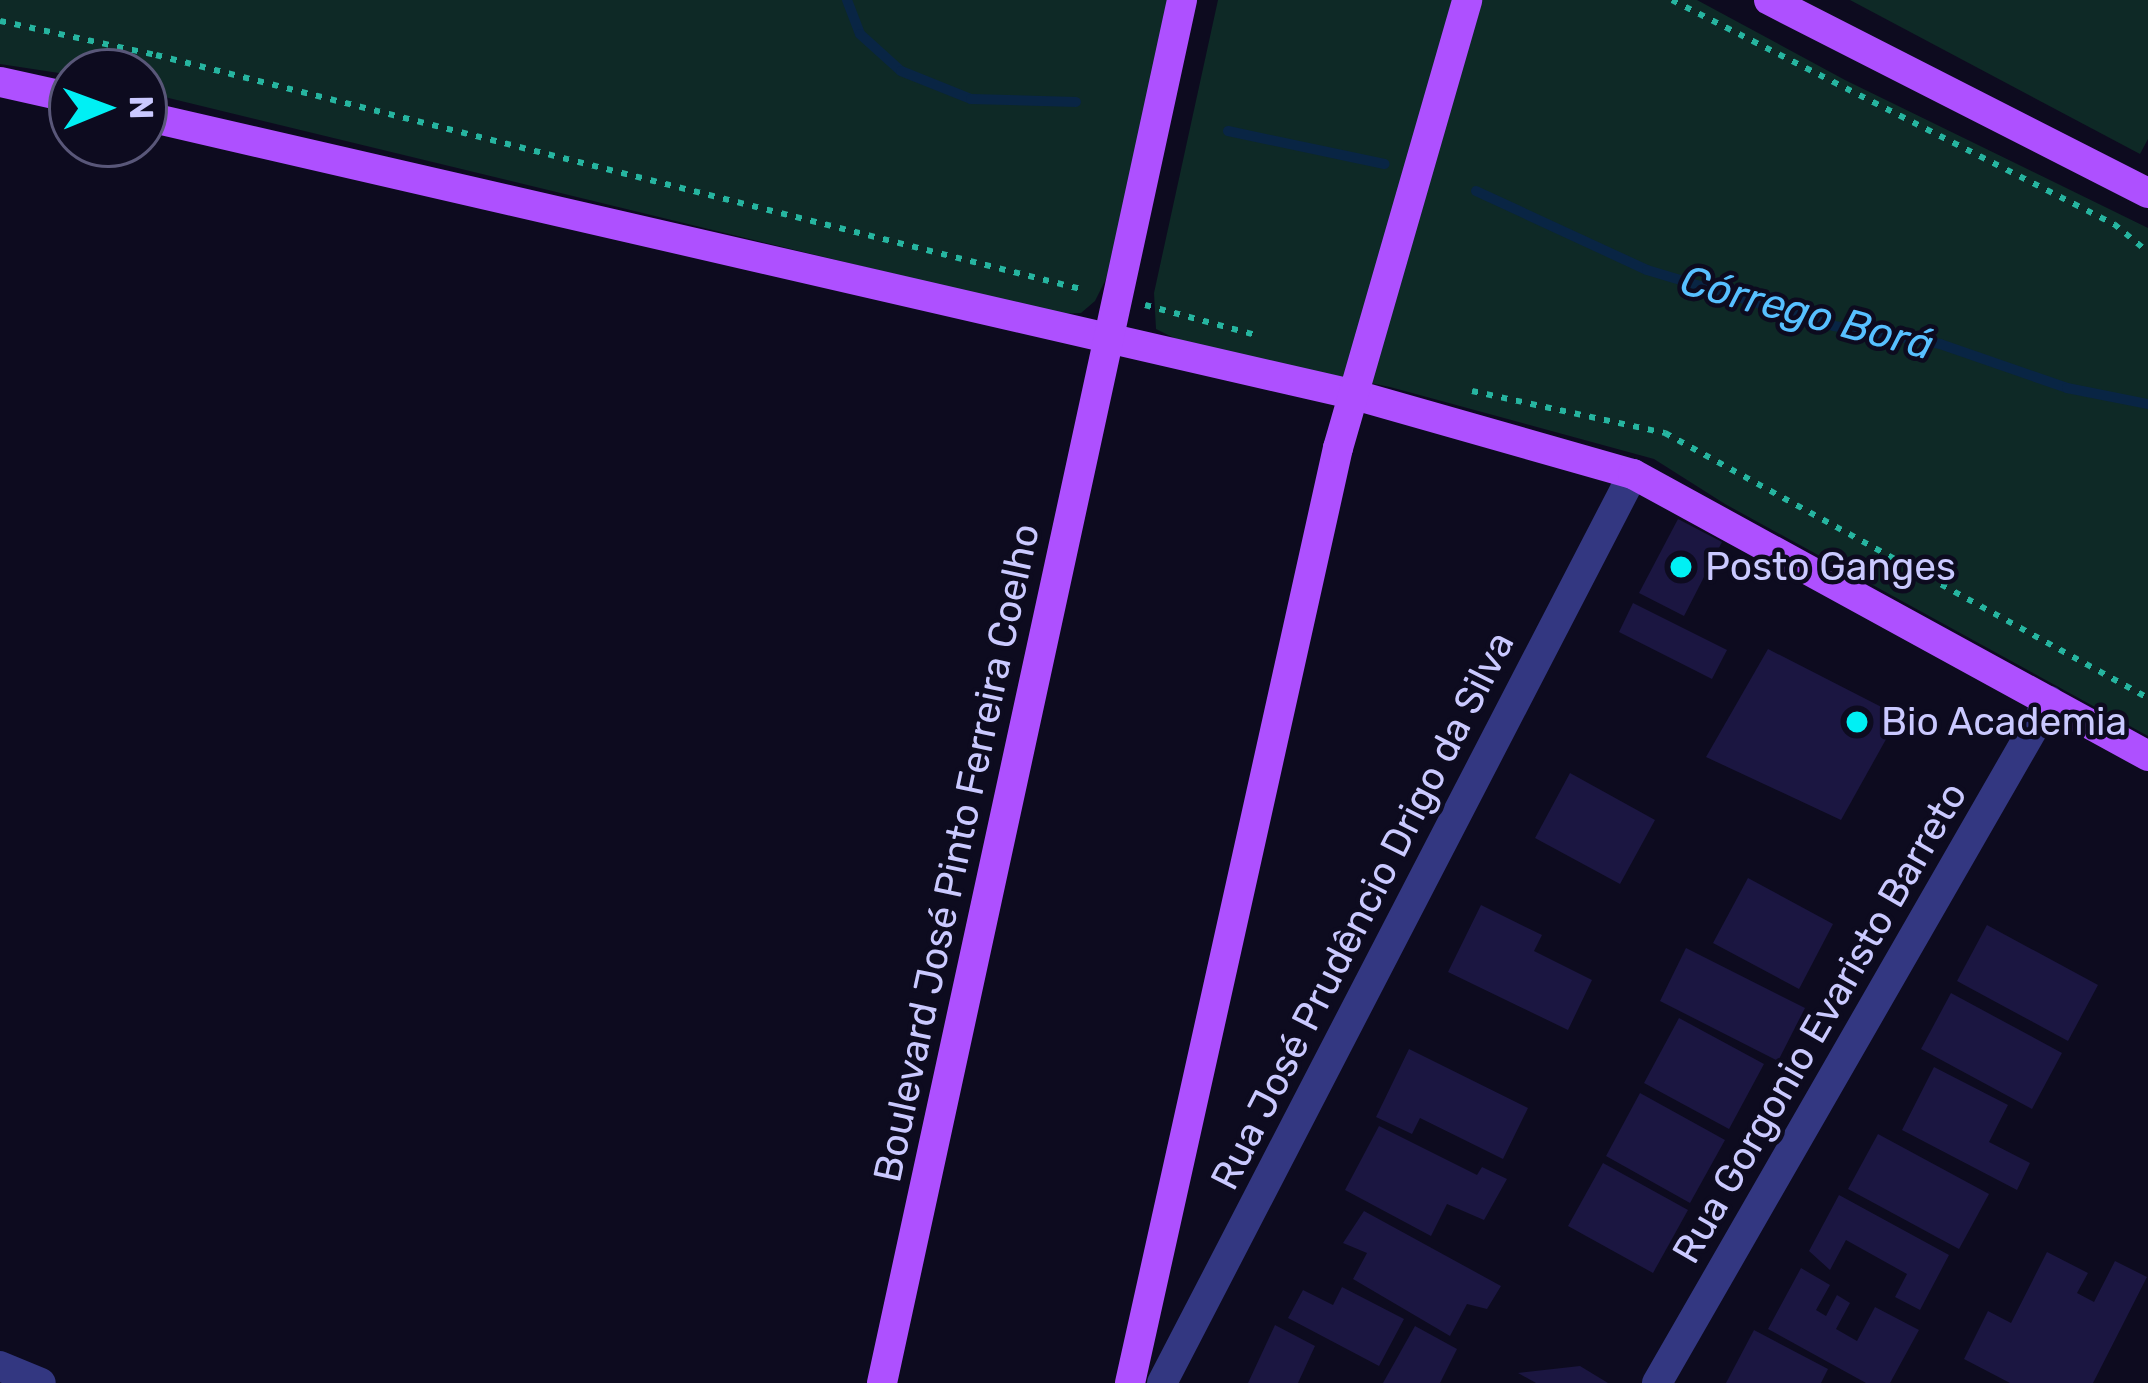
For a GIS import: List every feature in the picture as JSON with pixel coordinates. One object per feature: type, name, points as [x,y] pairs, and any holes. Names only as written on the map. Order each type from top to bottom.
[{"type":"main road","name":"Boulevard José Pinto Ferreira Coelho","points":[[886,1379],[1182,0]]},
{"type":"main road","points":[[1130,1383],[1354,395],[1467,0]]},
{"type":"main road","points":[[1769,0],[2148,193]]},
{"type":"main road","points":[[0,82],[48,93]]},
{"type":"main road","points":[[168,122],[1354,395],[1633,474],[2148,756]]},
{"type":"street","name":"Rua José Prudêncio Drigo da Silva","points":[[1162,1383],[1633,474]]},
{"type":"street","name":"Rua Gorgonio Evaristo Barreto","points":[[1657,1383],[2049,701]]},
{"type":"street","points":[[0,1366],[41,1383]]},
{"type":"path","points":[[1672,0],[2114,224],[2148,252]]},
{"type":"path","points":[[0,21],[156,55],[1274,341]]},
{"type":"path","points":[[1463,389],[1665,433],[2148,698]]},
{"type":"green space","points":[[0,0],[1168,0],[1108,275],[1095,301],[1081,313],[1059,314],[168,98],[168,48],[48,48],[48,71],[0,64]]},
{"type":"green space","points":[[1218,0],[1697,0],[1845,80],[2148,228],[2148,736],[1725,504],[1654,459],[1390,387],[1190,346],[1156,329],[1154,293]]},
{"type":"green space","points":[[1850,0],[2148,0],[2148,139],[2140,154]]},
{"type":"building","name":"Posto Ganges","points":[[1678,519],[1722,542],[1684,616],[1639,593]]},
{"type":"building","points":[[1633,603],[1727,650],[1712,679],[1619,632]]},
{"type":"building","points":[[1768,649],[1899,716],[1841,820],[1706,757]]},
{"type":"building","points":[[1570,773],[1655,820],[1620,884],[1535,838]]},
{"type":"building","points":[[1748,878],[1833,924],[1799,989],[1713,943]]},
{"type":"building","points":[[1481,905],[1542,935],[1534,951],[1592,980],[1568,1030],[1448,972]]},
{"type":"building","points":[[1987,925],[2098,985],[2068,1041],[1957,981]]},
{"type":"building","points":[[1686,948],[1805,1008],[1778,1061],[1660,1001]]},
{"type":"building","points":[[1951,993],[2062,1053],[2032,1109],[1921,1049]]},
{"type":"building","points":[[1679,1018],[1764,1064],[1729,1129],[1644,1083]]},
{"type":"building","points":[[1409,1049],[1528,1108],[1503,1159],[1420,1118],[1412,1134],[1376,1117]]},
{"type":"building","points":[[1934,1067],[2008,1105],[1989,1142],[2030,1163],[2017,1190],[1902,1130]]},
{"type":"building","points":[[1640,1093],[1725,1140],[1690,1203],[1606,1156]]},
{"type":"building","points":[[1379,1126],[1477,1175],[1482,1167],[1507,1179],[1484,1220],[1447,1204],[1431,1236],[1345,1190]]},
{"type":"building","points":[[1878,1134],[1989,1194],[1959,1249],[1848,1189]]},
{"type":"building","points":[[1603,1163],[1688,1210],[1653,1273],[1568,1226]]},
{"type":"building","points":[[1839,1195],[1949,1255],[1920,1310],[1895,1297],[1907,1274],[1846,1240],[1830,1270],[1809,1251]]},
{"type":"building","points":[[1364,1211],[1501,1286],[1487,1309],[1467,1304],[1450,1336],[1353,1279],[1367,1253],[1343,1243]]},
{"type":"building","points":[[2047,1252],[2088,1273],[2077,1293],[2094,1302],[2115,1261],[2147,1277],[2093,1383],[2010,1383],[1964,1359],[1988,1311],[2011,1323]]},
{"type":"building","points":[[1801,1268],[1830,1285],[1816,1310],[1826,1316],[1837,1295],[1850,1303],[1836,1329],[1857,1341],[1875,1307],[1919,1330],[1890,1383],[1866,1383],[1768,1329]]},
{"type":"building","points":[[1342,1287],[1404,1319],[1379,1366],[1288,1318],[1303,1290],[1333,1305]]},
{"type":"building","points":[[1275,1325],[1315,1346],[1298,1383],[1248,1383]]},
{"type":"building","points":[[1415,1326],[1457,1349],[1440,1383],[1383,1383]]},
{"type":"building","points":[[1754,1330],[1828,1369],[1821,1383],[1726,1383]]},
{"type":"building","points":[[1580,1366],[1608,1383],[1536,1383],[1518,1373]]},
{"type":"waterway","name":"Córrego Borá","points":[[847,0],[860,34],[901,71],[971,99],[1076,102]]},
{"type":"waterway","name":"Córrego Borá","points":[[1228,131],[1385,164]]},
{"type":"waterway","name":"Córrego Borá","points":[[1476,191],[1647,270],[1834,326],[1940,344],[2067,388],[2148,404]]},
{"type":"place","name":"Posto Ganges","points":[[1681,567]]},
{"type":"place","name":"Bio Academia","points":[[1857,722]]}]
